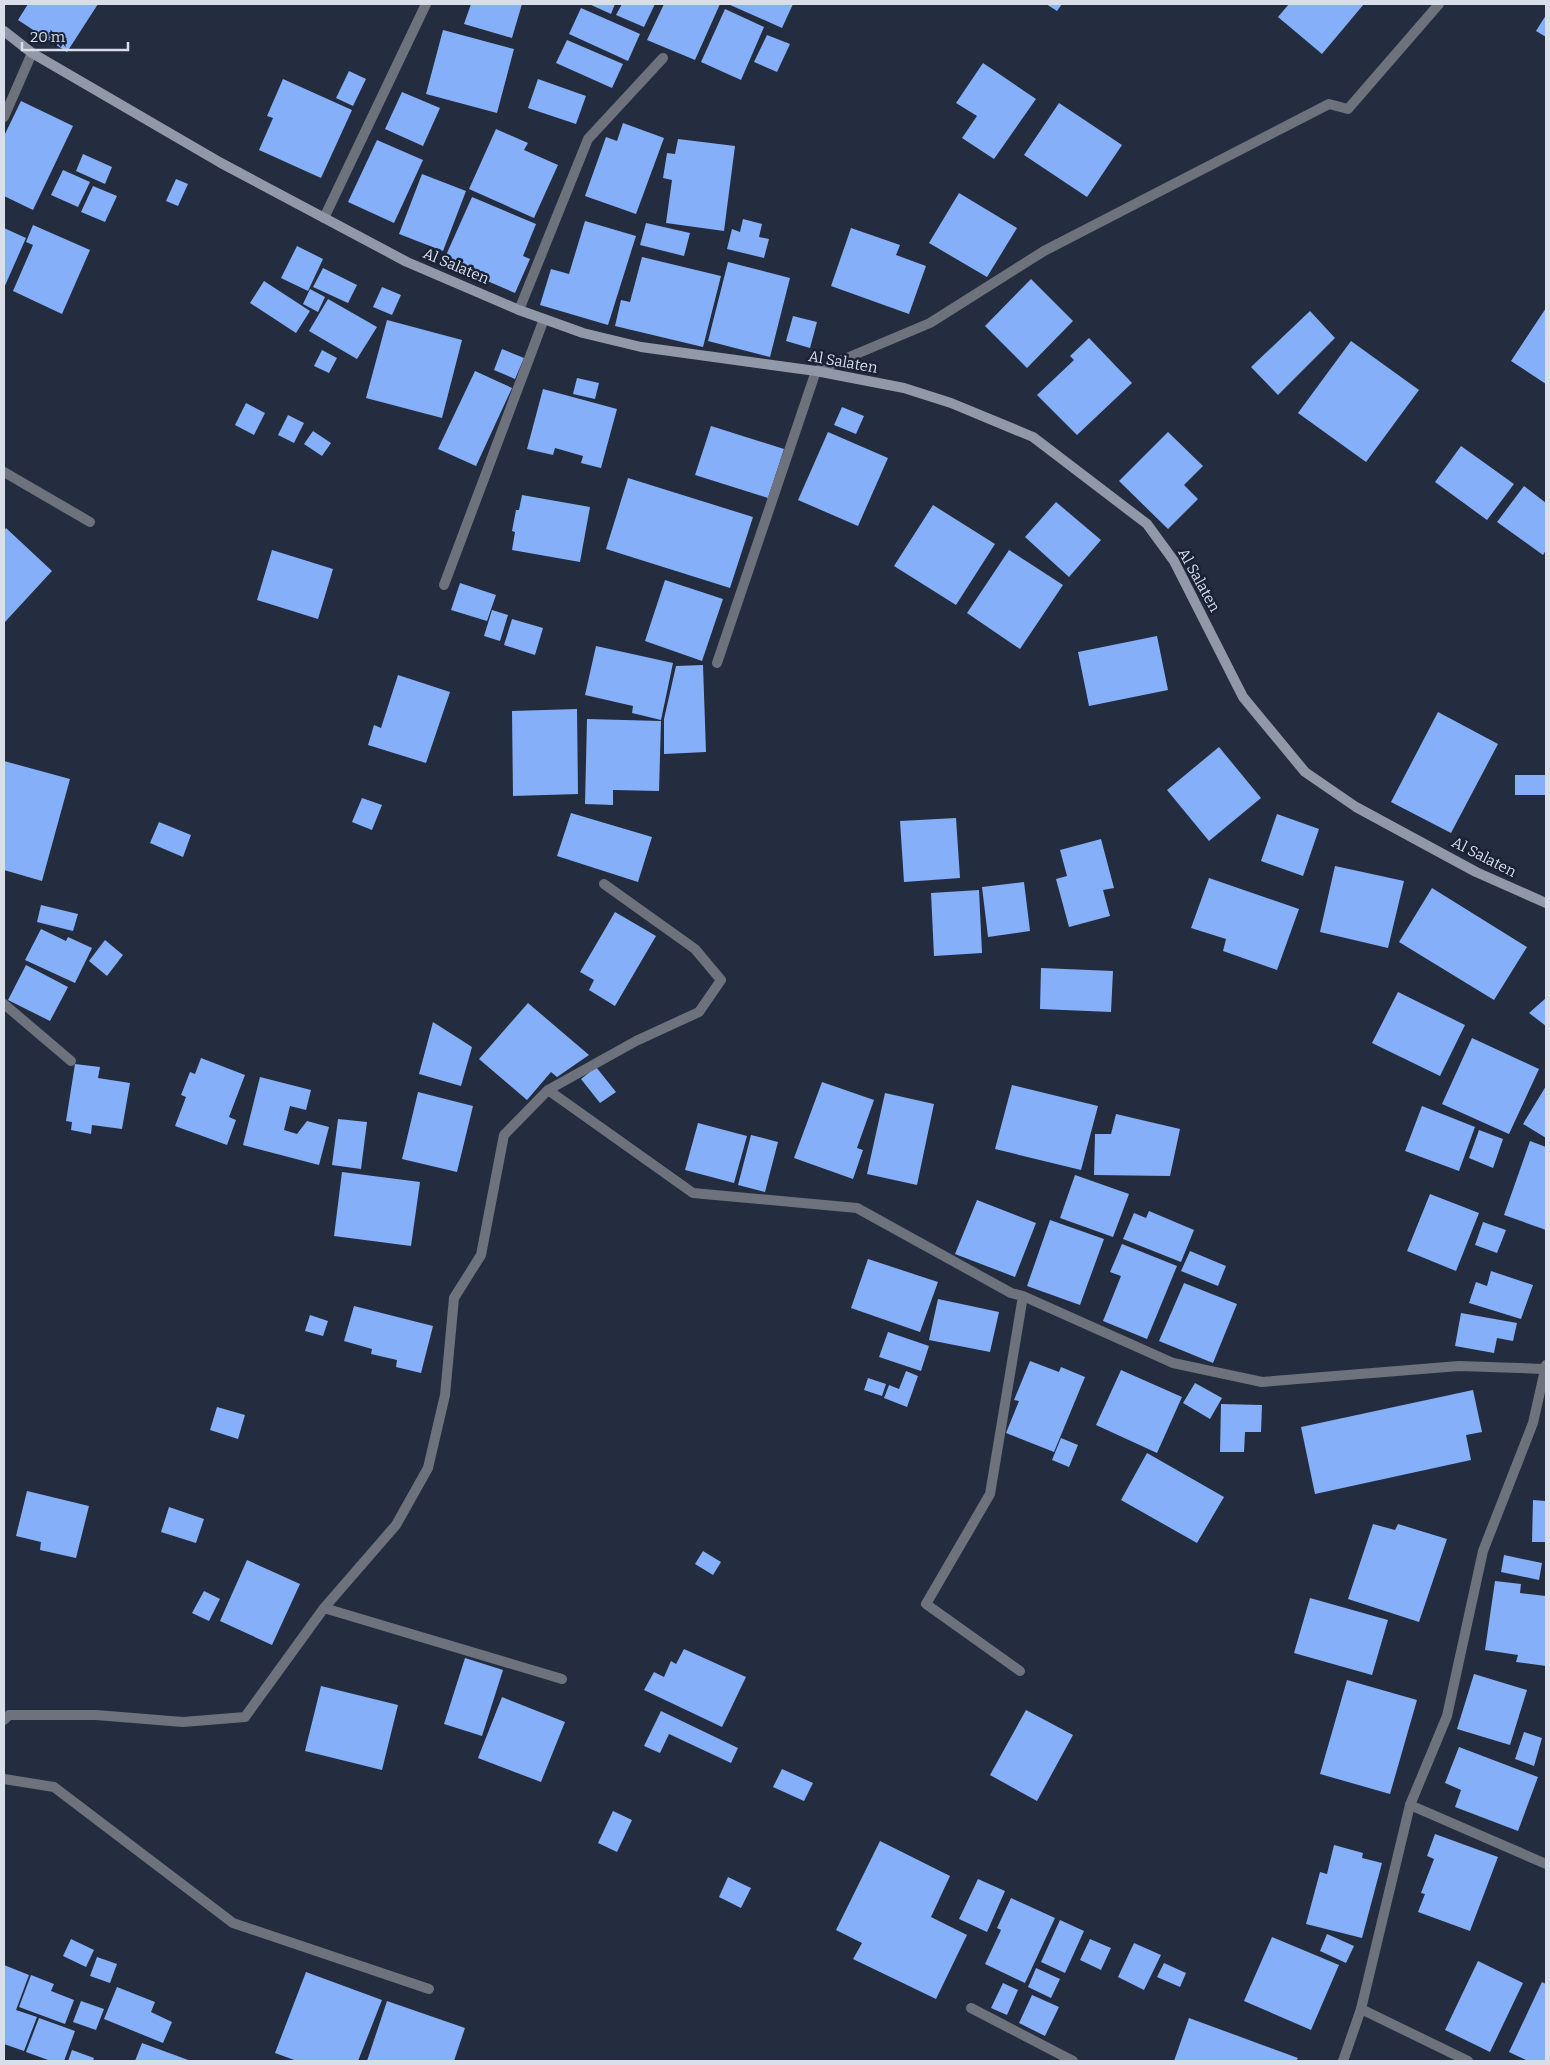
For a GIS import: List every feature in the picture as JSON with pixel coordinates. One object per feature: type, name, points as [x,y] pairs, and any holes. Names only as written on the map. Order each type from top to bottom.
[{"type":"main road","name":"Al Salaten","points":[[4,31],[32,53],[221,163],[407,262],[518,310],[583,333],[641,347],[816,371],[904,388],[951,403],[1033,437],[1147,524],[1174,561],[1243,697],[1305,772],[1356,807],[1476,872],[1546,903]]},
{"type":"street","points":[[324,218],[426,4]]},
{"type":"street","points":[[717,663],[816,371],[930,323],[1044,251],[1329,104],[1348,109],[1439,4]]},
{"type":"street","points":[[4,117],[32,53]]},
{"type":"street","points":[[518,310],[588,139],[663,58]]},
{"type":"street","points":[[444,585],[544,319]]},
{"type":"street","points":[[4,472],[90,522]]},
{"type":"street","points":[[4,1720],[9,1715],[96,1715],[182,1722],[245,1718],[324,1608],[396,1525],[428,1468],[445,1395],[454,1298],[481,1255],[504,1135],[548,1090],[636,1041],[699,1012],[721,980],[695,949],[604,884]]},
{"type":"street","points":[[4,1004],[71,1061]]},
{"type":"street","points":[[548,1090],[693,1193],[857,1208],[1011,1293],[1023,1296],[1173,1363],[1262,1382],[1459,1366],[1545,1367],[1533,1423],[1482,1551],[1447,1716],[1410,1806],[1361,2009],[1343,2061]]},
{"type":"street","points":[[1020,1671],[926,1604],[990,1494],[1023,1296]]},
{"type":"street","points":[[324,1608],[562,1679]]},
{"type":"street","points":[[4,1779],[54,1787],[233,1923],[429,1989]]},
{"type":"street","points":[[1410,1806],[1546,1864]]},
{"type":"street","points":[[971,2008],[1073,2061]]},
{"type":"street","points":[[1361,2009],[1468,2061]]},
{"type":"building","points":[[28,4],[98,4],[67,52],[18,20]]},
{"type":"building","points":[[471,4],[522,4],[512,38],[464,24]]},
{"type":"building","points":[[589,4],[615,4],[611,14]]},
{"type":"building","points":[[622,4],[655,4],[644,27],[616,15]]},
{"type":"building","points":[[664,4],[720,4],[695,60],[647,40]]},
{"type":"building","points":[[728,4],[793,4],[782,28]]},
{"type":"building","points":[[1046,4],[1062,4],[1057,11]]},
{"type":"building","points":[[1289,4],[1364,4],[1322,54],[1278,17]]},
{"type":"building","points":[[581,8],[640,34],[628,61],[569,34]]},
{"type":"building","points":[[725,9],[764,27],[741,80],[701,62]]},
{"type":"building","points":[[1546,15],[1546,37],[1536,31]]},
{"type":"building","points":[[443,30],[514,49],[497,113],[426,94]]},
{"type":"building","points":[[767,35],[790,44],[777,72],[754,62]]},
{"type":"building","points":[[567,40],[623,64],[612,88],[556,63]]},
{"type":"building","points":[[983,63],[1036,99],[994,159],[962,138],[977,116],[956,103]]},
{"type":"building","points":[[349,71],[366,79],[353,106],[336,98]]},
{"type":"building","points":[[283,79],[352,110],[321,178],[259,150],[273,118],[267,116]]},
{"type":"building","points":[[538,79],[586,96],[576,124],[528,108]]},
{"type":"building","points":[[402,92],[440,108],[423,146],[385,129]]},
{"type":"building","points":[[21,101],[73,126],[33,210],[4,196],[4,136]]},
{"type":"building","points":[[1059,103],[1122,145],[1087,197],[1024,155]]},
{"type":"building","points":[[623,123],[664,138],[636,214],[585,196],[606,137],[617,141]]},
{"type":"building","points":[[496,129],[528,143],[524,150],[558,165],[534,218],[469,189]]},
{"type":"building","points":[[678,139],[735,146],[724,231],[666,223],[672,180],[663,178],[667,153],[675,154]]},
{"type":"building","points":[[377,140],[423,160],[394,223],[348,202]]},
{"type":"building","points":[[83,154],[112,167],[105,184],[76,171]]},
{"type":"building","points":[[63,170],[90,182],[78,207],[51,195]]},
{"type":"building","points":[[422,174],[466,191],[443,251],[399,234]]},
{"type":"building","points":[[176,179],[188,184],[178,206],[166,201]]},
{"type":"building","points":[[93,186],[117,196],[105,222],[81,212]]},
{"type":"building","points":[[959,193],[1017,228],[987,277],[929,243]]},
{"type":"building","points":[[472,197],[536,224],[523,256],[530,259],[515,293],[443,262]]},
{"type":"building","points":[[743,219],[762,224],[759,237],[769,239],[764,258],[727,249],[732,229],[740,232]]},
{"type":"building","points":[[585,221],[636,236],[608,325],[540,305],[551,269],[569,274]]},
{"type":"building","points":[[646,223],[690,233],[684,256],[640,245]]},
{"type":"building","points":[[33,225],[90,250],[62,314],[13,291],[33,245],[26,242]]},
{"type":"building","points":[[4,228],[26,238],[4,288]]},
{"type":"building","points":[[851,228],[900,245],[896,255],[926,266],[909,314],[831,286]]},
{"type":"building","points":[[297,246],[323,259],[308,291],[281,278]]},
{"type":"building","points":[[642,257],[721,276],[703,347],[615,326],[621,300],[630,302]]},
{"type":"building","points":[[728,262],[790,278],[770,357],[708,341]]},
{"type":"building","points":[[323,268],[357,285],[348,303],[313,287]]},
{"type":"building","points":[[1031,279],[1073,321],[1027,368],[985,326]]},
{"type":"building","points":[[264,281],[310,311],[296,333],[250,303]]},
{"type":"building","points":[[382,287],[401,295],[392,315],[373,307]]},
{"type":"building","points":[[310,289],[325,297],[318,312],[303,304]]},
{"type":"building","points":[[328,299],[377,327],[357,359],[309,331]]},
{"type":"building","points":[[1546,308],[1546,384],[1511,361]]},
{"type":"building","points":[[1310,311],[1335,338],[1278,395],[1251,367]]},
{"type":"building","points":[[793,316],[817,322],[810,348],[786,341]]},
{"type":"building","points":[[387,320],[462,340],[442,418],[366,398]]},
{"type":"building","points":[[1089,338],[1132,383],[1077,435],[1037,395],[1074,360],[1070,356]]},
{"type":"building","points":[[1351,341],[1419,390],[1366,462],[1298,413]]},
{"type":"building","points":[[502,349],[524,358],[515,379],[494,370]]},
{"type":"building","points":[[322,350],[337,358],[329,373],[314,366]]},
{"type":"building","points":[[475,371],[512,388],[476,466],[438,449]]},
{"type":"building","points":[[577,378],[599,383],[595,399],[573,394]]},
{"type":"building","points":[[543,389],[617,409],[601,468],[581,463],[583,456],[555,448],[553,455],[527,449]]},
{"type":"building","points":[[246,403],[265,413],[254,435],[235,425]]},
{"type":"building","points":[[842,407],[864,416],[856,434],[834,425]]},
{"type":"building","points":[[288,415],[304,423],[294,443],[278,435]]},
{"type":"building","points":[[711,426],[784,449],[768,498],[695,475]]},
{"type":"building","points":[[313,431],[331,443],[322,456],[304,444]]},
{"type":"building","points":[[828,432],[888,458],[858,526],[798,500]]},
{"type":"building","points":[[1168,432],[1203,466],[1184,485],[1198,499],[1168,529],[1119,481]]},
{"type":"building","points":[[1461,446],[1514,484],[1487,520],[1435,482]]},
{"type":"building","points":[[628,478],[753,517],[730,588],[606,549]]},
{"type":"building","points":[[1524,486],[1546,503],[1546,550],[1543,555],[1497,522]]},
{"type":"building","points":[[522,495],[590,507],[580,562],[512,550],[515,532],[512,531],[516,510],[519,510]]},
{"type":"building","points":[[1056,502],[1101,540],[1069,577],[1025,537]]},
{"type":"building","points":[[933,505],[995,544],[956,605],[894,566]]},
{"type":"building","points":[[6,528],[52,571],[4,623],[4,531]]},
{"type":"building","points":[[272,550],[333,569],[318,619],[257,600]]},
{"type":"building","points":[[1009,550],[1063,585],[1020,649],[967,613]]},
{"type":"building","points":[[665,580],[723,599],[702,661],[645,641]]},
{"type":"building","points":[[460,583],[496,595],[487,621],[451,610]]},
{"type":"building","points":[[492,610],[508,615],[500,641],[484,636]]},
{"type":"building","points":[[512,619],[543,628],[535,655],[504,645]]},
{"type":"building","points":[[1157,636],[1168,690],[1089,706],[1078,652]]},
{"type":"building","points":[[596,646],[673,663],[661,720],[632,713],[633,706],[585,695]]},
{"type":"building","points":[[703,665],[706,752],[664,754],[664,719],[676,666]]},
{"type":"building","points":[[398,675],[450,692],[426,763],[368,745],[374,725],[381,728]]},
{"type":"building","points":[[577,709],[578,794],[513,796],[512,711]]},
{"type":"building","points":[[1438,712],[1498,744],[1451,833],[1391,802]]},
{"type":"building","points":[[587,719],[661,721],[659,791],[613,790],[613,805],[585,804]]},
{"type":"building","points":[[1219,747],[1261,798],[1209,841],[1167,790]]},
{"type":"building","points":[[4,761],[70,779],[42,881],[4,870]]},
{"type":"building","points":[[1515,775],[1546,775],[1546,795],[1515,795]]},
{"type":"building","points":[[362,798],[382,805],[372,830],[352,822]]},
{"type":"building","points":[[571,813],[652,837],[638,882],[557,856]]},
{"type":"building","points":[[1277,814],[1319,829],[1303,876],[1261,861]]},
{"type":"building","points":[[956,818],[960,878],[904,882],[900,821]]},
{"type":"building","points":[[159,822],[191,835],[183,857],[150,843]]},
{"type":"building","points":[[1101,839],[1114,888],[1103,890],[1110,916],[1069,927],[1056,879],[1067,876],[1060,850]]},
{"type":"building","points":[[1335,866],[1404,881],[1388,948],[1320,932]]},
{"type":"building","points":[[1209,878],[1299,909],[1277,970],[1223,951],[1226,939],[1191,928]]},
{"type":"building","points":[[1024,882],[1030,931],[988,937],[982,887]]},
{"type":"building","points":[[1432,888],[1527,947],[1494,1000],[1399,942]]},
{"type":"building","points":[[979,890],[982,953],[934,956],[931,893]]},
{"type":"building","points":[[41,905],[78,914],[73,931],[37,922]]},
{"type":"building","points":[[615,912],[656,936],[615,1006],[589,990],[594,980],[580,972]]},
{"type":"building","points":[[41,929],[66,941],[68,937],[92,948],[75,983],[25,960]]},
{"type":"building","points":[[105,940],[123,955],[107,976],[89,961]]},
{"type":"building","points":[[26,965],[68,987],[50,1021],[8,1000]]},
{"type":"building","points":[[1041,968],[1113,971],[1111,1012],[1040,1009]]},
{"type":"building","points":[[1398,992],[1465,1025],[1440,1076],[1372,1043]]},
{"type":"building","points":[[1546,998],[1546,1026],[1529,1013]]},
{"type":"building","points":[[528,1003],[589,1055],[557,1077],[551,1072],[527,1100],[479,1059]]},
{"type":"building","points":[[433,1022],[472,1047],[461,1086],[419,1074]]},
{"type":"building","points":[[1472,1038],[1539,1069],[1509,1134],[1442,1104]]},
{"type":"building","points":[[201,1058],[245,1075],[229,1117],[236,1120],[227,1145],[175,1126],[186,1097],[181,1095],[190,1072],[195,1074]]},
{"type":"building","points":[[75,1064],[100,1067],[98,1078],[130,1083],[122,1129],[92,1125],[91,1134],[71,1130],[72,1122],[66,1121]]},
{"type":"building","points":[[596,1067],[616,1092],[600,1103],[581,1079]]},
{"type":"building","points":[[260,1077],[311,1090],[306,1110],[290,1106],[284,1130],[297,1134],[307,1121],[329,1127],[319,1165],[243,1145]]},
{"type":"building","points":[[822,1082],[874,1100],[857,1148],[863,1150],[853,1179],[794,1158]]},
{"type":"building","points":[[1012,1085],[1098,1106],[1081,1170],[995,1149]]},
{"type":"building","points":[[1546,1086],[1546,1138],[1523,1124]]},
{"type":"building","points":[[418,1092],[473,1106],[457,1172],[402,1159]]},
{"type":"building","points":[[885,1093],[934,1104],[917,1185],[867,1174]]},
{"type":"building","points":[[1422,1106],[1475,1127],[1459,1171],[1405,1151]]},
{"type":"building","points":[[1116,1114],[1180,1129],[1170,1176],[1094,1175],[1095,1134],[1111,1134]]},
{"type":"building","points":[[338,1119],[367,1122],[361,1169],[332,1165]]},
{"type":"building","points":[[698,1123],[747,1136],[734,1183],[685,1170]]},
{"type":"building","points":[[1479,1130],[1503,1139],[1493,1168],[1469,1158]]},
{"type":"building","points":[[751,1135],[778,1142],[765,1192],[738,1185]]},
{"type":"building","points":[[1530,1141],[1546,1147],[1546,1230],[1504,1215]]},
{"type":"building","points":[[342,1172],[420,1182],[411,1246],[334,1236]]},
{"type":"building","points":[[1075,1175],[1129,1194],[1113,1237],[1060,1218]]},
{"type":"building","points":[[1430,1194],[1479,1213],[1456,1271],[1407,1251]]},
{"type":"building","points":[[977,1200],[1036,1223],[1015,1277],[955,1254]]},
{"type":"building","points":[[1149,1211],[1194,1230],[1181,1262],[1123,1239],[1134,1213],[1146,1218]]},
{"type":"building","points":[[1050,1220],[1104,1239],[1080,1305],[1027,1286]]},
{"type":"building","points":[[1483,1222],[1506,1230],[1497,1253],[1475,1245]]},
{"type":"building","points":[[1122,1244],[1177,1266],[1147,1339],[1103,1321],[1121,1276],[1110,1272]]},
{"type":"building","points":[[1190,1251],[1226,1266],[1218,1286],[1181,1271]]},
{"type":"building","points":[[868,1259],[938,1282],[920,1332],[851,1308]]},
{"type":"building","points":[[1491,1271],[1533,1285],[1521,1319],[1469,1303],[1476,1282],[1487,1286]]},
{"type":"building","points":[[1184,1283],[1237,1304],[1213,1363],[1159,1341]]},
{"type":"building","points":[[938,1299],[999,1312],[990,1352],[929,1340]]},
{"type":"building","points":[[354,1306],[433,1326],[421,1373],[396,1367],[397,1360],[371,1354],[372,1349],[344,1341]]},
{"type":"building","points":[[1461,1313],[1517,1323],[1513,1341],[1497,1338],[1494,1353],[1455,1346]]},
{"type":"building","points":[[310,1315],[328,1321],[323,1336],[305,1331]]},
{"type":"building","points":[[888,1332],[929,1346],[921,1371],[879,1357]]},
{"type":"building","points":[[1030,1361],[1059,1372],[1061,1367],[1085,1377],[1054,1452],[1006,1433],[1019,1401],[1014,1400]]},
{"type":"building","points":[[1121,1370],[1182,1397],[1157,1453],[1096,1425]]},
{"type":"building","points":[[906,1371],[918,1376],[907,1407],[884,1398],[889,1385],[899,1389]]},
{"type":"building","points":[[868,1378],[886,1384],[882,1396],[864,1390]]},
{"type":"building","points":[[1195,1383],[1222,1398],[1210,1419],[1183,1403]]},
{"type":"building","points":[[1473,1390],[1482,1432],[1466,1435],[1471,1460],[1315,1494],[1301,1427]]},
{"type":"building","points":[[1221,1404],[1262,1405],[1261,1432],[1245,1432],[1244,1452],[1220,1452]]},
{"type":"building","points":[[217,1407],[245,1415],[238,1439],[210,1430]]},
{"type":"building","points":[[1061,1438],[1078,1445],[1069,1467],[1052,1460]]},
{"type":"building","points":[[1147,1453],[1224,1497],[1197,1543],[1121,1500]]},
{"type":"building","points":[[27,1491],[89,1506],[76,1558],[40,1550],[41,1542],[16,1536]]},
{"type":"building","points":[[1533,1500],[1546,1501],[1546,1542],[1532,1542]]},
{"type":"building","points":[[169,1507],[204,1519],[196,1543],[161,1532]]},
{"type":"building","points":[[1373,1524],[1395,1530],[1398,1524],[1447,1539],[1419,1622],[1348,1599]]},
{"type":"building","points":[[703,1551],[721,1562],[713,1575],[695,1564]]},
{"type":"building","points":[[1504,1555],[1542,1563],[1539,1580],[1501,1572]]},
{"type":"building","points":[[247,1560],[300,1584],[272,1645],[220,1621]]},
{"type":"building","points":[[1495,1581],[1521,1584],[1520,1593],[1546,1596],[1546,1666],[1516,1662],[1518,1655],[1485,1650]]},
{"type":"building","points":[[204,1591],[220,1599],[209,1621],[192,1613]]},
{"type":"building","points":[[1310,1598],[1388,1620],[1372,1675],[1294,1653]]},
{"type":"building","points":[[684,1649],[746,1677],[722,1727],[644,1690],[654,1672],[664,1677],[671,1661],[676,1664]]},
{"type":"building","points":[[465,1658],[503,1670],[482,1736],[444,1724]]},
{"type":"building","points":[[1474,1674],[1527,1690],[1510,1745],[1457,1729]]},
{"type":"building","points":[[1347,1680],[1417,1700],[1390,1794],[1320,1774]]},
{"type":"building","points":[[321,1686],[398,1705],[382,1770],[305,1751]]},
{"type":"building","points":[[502,1697],[565,1722],[541,1782],[478,1758]]},
{"type":"building","points":[[1026,1710],[1073,1735],[1037,1801],[990,1775]]},
{"type":"building","points":[[661,1711],[738,1748],[731,1763],[669,1734],[660,1753],[644,1746]]},
{"type":"building","points":[[1524,1732],[1542,1738],[1534,1766],[1515,1759]]},
{"type":"building","points":[[1459,1747],[1538,1777],[1518,1831],[1455,1807],[1461,1790],[1445,1783]]},
{"type":"building","points":[[782,1769],[813,1783],[804,1801],[773,1787]]},
{"type":"building","points":[[613,1811],[632,1820],[617,1852],[598,1843]]},
{"type":"building","points":[[1435,1834],[1498,1857],[1470,1931],[1418,1912],[1425,1894],[1421,1893],[1434,1859],[1427,1856]]},
{"type":"building","points":[[880,1841],[950,1876],[931,1917],[967,1935],[936,1999],[853,1959],[862,1943],[836,1930]]},
{"type":"building","points":[[1334,1845],[1363,1853],[1362,1858],[1382,1863],[1362,1938],[1306,1924],[1320,1872],[1327,1874]]},
{"type":"building","points":[[728,1877],[751,1888],[741,1908],[719,1897]]},
{"type":"building","points":[[978,1879],[1005,1891],[987,1932],[959,1919]]},
{"type":"building","points":[[1011,1898],[1055,1918],[1025,1983],[985,1964],[1001,1930],[997,1928]]},
{"type":"building","points":[[1060,1920],[1084,1931],[1065,1973],[1041,1962]]},
{"type":"building","points":[[1327,1934],[1354,1946],[1346,1963],[1320,1951]]},
{"type":"building","points":[[1272,1937],[1339,1965],[1311,2030],[1244,2001]]},
{"type":"building","points":[[71,1939],[94,1950],[86,1967],[63,1956]]},
{"type":"building","points":[[1090,1939],[1111,1948],[1101,1970],[1080,1960]]},
{"type":"building","points":[[1134,1943],[1161,1955],[1144,1990],[1118,1977]]},
{"type":"building","points":[[97,1957],[117,1964],[110,1983],[90,1976]]},
{"type":"building","points":[[1478,1961],[1523,1983],[1490,2052],[1445,2030]]},
{"type":"building","points":[[1164,1963],[1186,1973],[1180,1987],[1157,1977]]},
{"type":"building","points":[[4,1965],[29,1975],[16,2010],[37,2017],[24,2051],[4,2044]]},
{"type":"building","points":[[1036,1968],[1060,1979],[1051,1998],[1028,1987]]},
{"type":"building","points":[[306,1972],[382,2000],[358,2061],[297,2061],[275,2053]]},
{"type":"building","points":[[31,1975],[54,1984],[51,1991],[74,2000],[65,2024],[19,2007]]},
{"type":"building","points":[[1542,1982],[1546,1984],[1546,2058],[1545,2061],[1528,2061],[1509,2052]]},
{"type":"building","points":[[1003,1983],[1018,1990],[1007,2015],[991,2008]]},
{"type":"building","points":[[117,1987],[155,2002],[151,2012],[172,2022],[163,2043],[104,2019]]},
{"type":"building","points":[[1032,1995],[1059,2007],[1045,2036],[1019,2023]]},
{"type":"building","points":[[81,2001],[104,2009],[96,2030],[73,2022]]},
{"type":"building","points":[[387,2001],[465,2028],[454,2061],[367,2061]]},
{"type":"building","points":[[39,2018],[75,2031],[64,2061],[51,2061],[26,2052]]},
{"type":"building","points":[[1189,2018],[1298,2058],[1296,2061],[1174,2061]]},
{"type":"building","points":[[142,2043],[191,2061],[135,2061]]},
{"type":"building","points":[[72,2050],[94,2058],[93,2061],[68,2061]]}]
